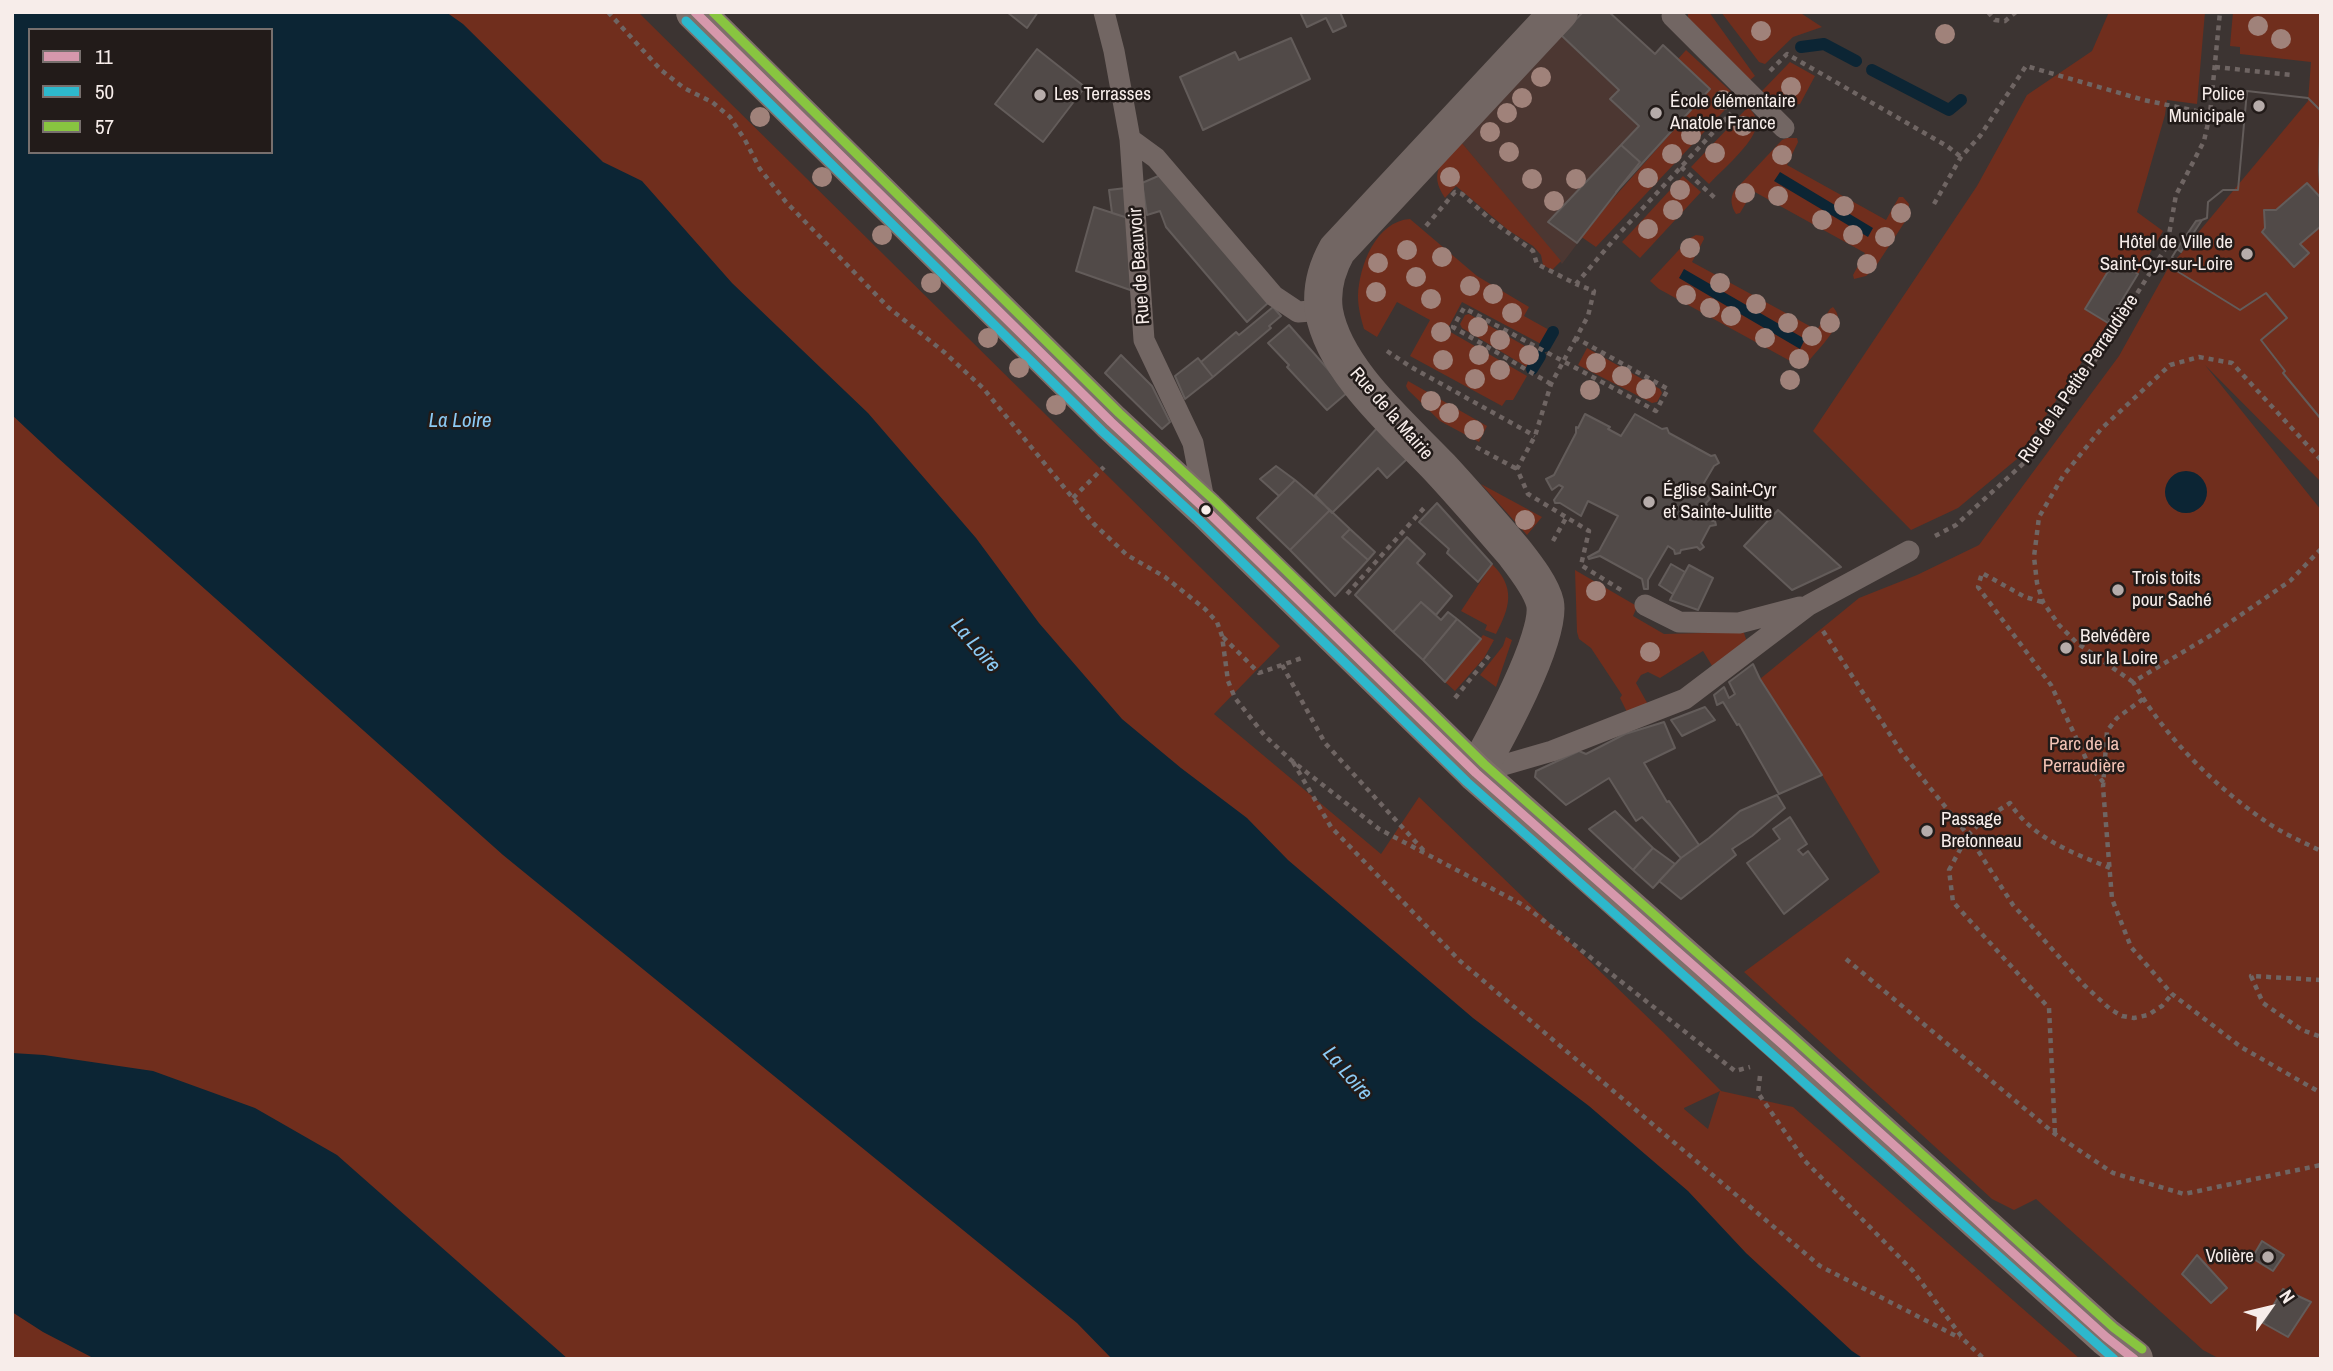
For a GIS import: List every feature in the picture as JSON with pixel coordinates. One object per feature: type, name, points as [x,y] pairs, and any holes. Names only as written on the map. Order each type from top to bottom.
[{"type":"main road","points":[[695,12],[1111,422],[1206,510],[1314,640],[1476,773],[2133,1359]]},
{"type":"street","name":"Rue de la Mairie","points":[[1476,773],[1510,713],[1536,647],[1544,621],[1545,603],[1529,572],[1514,552],[1358,379],[1336,344],[1324,310],[1325,275],[1337,250],[1559,12]]},
{"type":"lane","name":"Rue de Beauvoir","points":[[1104,12],[1130,139],[1144,340],[1193,443],[1206,510]]},
{"type":"lane","points":[[1672,16],[1784,128]]},
{"type":"lane","points":[[1130,139],[1156,158],[1274,296],[1298,312],[1324,310]]},
{"type":"lane","points":[[1476,773],[1552,751],[1685,699],[1809,605],[1909,551]]},
{"type":"lane","points":[[1645,605],[1679,622],[1739,623],[1809,605]]},
{"type":"path","points":[[608,12],[661,70],[684,88],[712,102],[730,117],[760,169],[786,202],[889,308],[984,388],[1094,524],[1127,555],[1165,578],[1205,608],[1217,622],[1223,636],[1227,681],[1235,698],[1265,736],[1291,760],[1379,829],[1525,906],[1735,1071],[1761,1065],[1758,1093],[1805,1161],[1913,1271],[1964,1340],[1984,1359]]},
{"type":"path","points":[[1988,12],[1995,20],[2005,21],[2016,12]]},
{"type":"path","name":"Rue de la Petite Perraudière","points":[[1909,551],[1956,525],[2025,462],[2095,360],[2167,246],[2176,195],[2204,141],[2210,114],[2220,12]]},
{"type":"path","points":[[1576,284],[1787,54],[1947,146],[1961,157]]},
{"type":"path","points":[[1934,204],[1961,157],[1980,136],[2026,66],[2144,100],[2210,114]]},
{"type":"path","points":[[2215,67],[2291,75]]},
{"type":"path","points":[[1681,167],[1715,198]]},
{"type":"path","points":[[1426,226],[1455,192],[1462,194],[1491,220],[1533,251],[1537,264],[1594,291],[1588,316],[1551,384],[1535,436],[1517,469]]},
{"type":"path","points":[[1551,384],[1453,327],[1464,308],[1656,411],[1668,389],[1576,338]]},
{"type":"path","points":[[2321,460],[2231,363],[2199,357],[2170,365],[2101,429],[2063,476],[2039,517],[2034,557],[2037,583],[2043,602],[2059,625],[2077,643],[2133,682],[2164,730],[2224,790],[2269,824],[2321,852]]},
{"type":"path","points":[[1412,367],[1535,436]]},
{"type":"path","points":[[1476,447],[1517,469],[1528,494],[1589,531],[1581,565],[1645,605]]},
{"type":"path","points":[[1073,498],[1106,465]]},
{"type":"path","points":[[1546,552],[1566,517]]},
{"type":"path","points":[[1223,636],[1259,673],[1282,665],[1314,640],[1415,518]]},
{"type":"path","points":[[2133,682],[2213,634],[2290,581],[2321,549]]},
{"type":"path","points":[[2043,602],[2025,597],[1982,573],[1978,587],[2051,685],[2089,765],[2104,783]]},
{"type":"path","points":[[1809,605],[1839,658],[1902,753],[1968,835],[2013,905],[2043,942],[2110,1009],[2122,1016],[2134,1018],[2148,1015],[2162,1006],[2172,994]]},
{"type":"path","points":[[1449,705],[1489,656]]},
{"type":"path","points":[[1282,665],[1325,743],[1428,854]]},
{"type":"path","points":[[2143,699],[2117,718],[2107,731],[2104,783],[2112,900],[2131,947],[2172,994],[2241,1047],[2321,1093]]},
{"type":"path","points":[[1291,760],[1331,827],[1460,961],[1820,1266],[1964,1340]]},
{"type":"path","points":[[2056,1134],[2049,1008],[1953,902],[1949,870],[1968,835],[1982,821],[2010,803],[2026,824],[2060,847],[2110,868]]},
{"type":"path","points":[[1846,959],[2056,1134],[2113,1173],[2184,1194],[2321,1166]]},
{"type":"path","points":[[2321,980],[2251,976],[2263,1003],[2302,1030],[2321,1037]]},
{"type":"shaded area","points":[[1583,12],[1609,12],[1655,53],[1663,45],[1710,89],[1616,192],[1562,264],[1461,142]]},
{"type":"green space","points":[[12,12],[638,12],[1280,646],[1214,714],[1381,854],[1419,797],[1721,1091],[1793,1107],[2080,1359],[12,1359]],"holes":[[[1720,1091],[1708,1129],[1684,1108]]]},
{"type":"green space","points":[[1688,12],[1709,12],[1755,76],[1750,80],[1688,21]]},
{"type":"green space","points":[[1721,12],[1799,12],[1822,27],[1793,37],[1765,64],[1759,62]]},
{"type":"green space","points":[[2109,12],[2205,12],[2197,104],[2167,100],[2137,212],[2163,231],[2138,274],[2116,261],[2108,323],[2017,459],[1958,508],[1911,530],[1813,431],[1977,186],[2027,95],[2092,51]]},
{"type":"green space","name":"Parc de la Perraudière","points":[[2233,12],[2321,12],[2321,482],[2205,365],[2321,510],[2321,1359],[2220,1359],[2203,1350],[2036,1199],[2014,1210],[1992,1199],[1744,972],[1880,872],[1760,679],[1859,598],[1917,575],[1979,545],[2119,356],[2167,270],[2308,101],[2311,62],[2240,54],[2240,47],[2230,46]]},
{"type":"green space","points":[[1686,50],[1737,97],[1596,247],[1580,236],[1709,90],[1678,59]]},
{"type":"green space","points":[[1790,62],[1815,76],[1800,104],[1780,107],[1762,91]]},
{"type":"green space","points":[[1748,107],[1756,119],[1754,134],[1709,184],[1691,167]]},
{"type":"green space","points":[[1797,138],[1798,142],[1787,165],[1886,220],[1899,197],[1903,197],[1909,204],[1908,217],[1874,269],[1866,276],[1854,279],[1853,275],[1865,253],[1753,191],[1740,213],[1736,214],[1732,202],[1734,191],[1782,140]]},
{"type":"green space","points":[[1461,142],[1561,261],[1552,270],[1543,265],[1541,255],[1533,246],[1508,230],[1456,186],[1445,198],[1437,181],[1437,174],[1443,161]]},
{"type":"green space","points":[[1683,176],[1701,192],[1640,258],[1622,242]]},
{"type":"green space","points":[[1410,219],[1477,276],[1529,307],[1524,316],[1551,331],[1543,345],[1462,302],[1447,330],[1527,376],[1513,400],[1506,400],[1502,406],[1410,356],[1430,320],[1397,302],[1377,337],[1364,329],[1358,296],[1366,259],[1379,236],[1398,222]]},
{"type":"green space","points":[[1703,236],[1704,239],[1692,262],[1817,330],[1833,307],[1838,316],[1835,328],[1803,368],[1659,289],[1650,281],[1690,238]]},
{"type":"green space","points":[[1469,314],[1539,354],[1530,369],[1462,328],[1460,324],[1465,315]]},
{"type":"green space","points":[[1587,348],[1660,389],[1662,393],[1657,402],[1652,403],[1578,365]]},
{"type":"green space","points":[[1408,381],[1487,426],[1479,442],[1440,421],[1408,390]]},
{"type":"green space","points":[[1481,484],[1542,517],[1527,535]]},
{"type":"green space","points":[[1492,564],[1505,581],[1508,590],[1505,615],[1496,634],[1485,630],[1487,625],[1461,611]]},
{"type":"green space","points":[[1575,570],[1635,605],[1633,616],[1664,634],[1740,632],[1744,633],[1747,642],[1714,669],[1703,651],[1660,678],[1648,672],[1641,675],[1636,683],[1650,708],[1629,716],[1620,698],[1622,695],[1591,648],[1579,639]]},
{"type":"green space","points":[[1483,635],[1494,640],[1484,658],[1455,691],[1445,682]]},
{"type":"green space","points":[[1506,637],[1512,640],[1496,687],[1480,675],[1503,646]]},
{"type":"water","name":"La Loire","points":[[12,12],[446,12],[463,24],[603,162],[642,181],[732,283],[868,413],[976,538],[1039,623],[1122,719],[1247,818],[1288,860],[1473,1018],[1589,1106],[1688,1191],[1746,1253],[1864,1359],[1112,1359],[1077,1323],[503,855],[12,415]]},
{"type":"water","points":[[1780,172],[1873,228],[1868,237],[1774,181]]},
{"type":"water","points":[[1684,269],[1805,339],[1800,349],[1679,278]]},
{"type":"water","points":[[2186,471],[2201,477],[2207,492],[2201,507],[2186,513],[2171,507],[2165,492],[2171,477]]},
{"type":"water","points":[[12,1053],[153,1071],[255,1108],[337,1155],[568,1359],[95,1359],[43,1332],[12,1312]]},
{"type":"building","points":[[1007,12],[1038,12],[1027,28]]},
{"type":"building","points":[[1300,12],[1340,12],[1346,26],[1333,32],[1326,18],[1307,27]]},
{"type":"building","name":"École élémentaire Anatole France","points":[[1583,12],[1609,12],[1655,54],[1663,45],[1710,89],[1616,192],[1640,162],[1621,145],[1639,126],[1610,99],[1619,90],[1561,35]]},
{"type":"building","points":[[1291,38],[1310,79],[1203,130],[1180,77],[1235,52],[1239,60]]},
{"type":"building","name":"Les Terrasses","points":[[1037,49],[1085,87],[1043,142],[995,104]]},
{"type":"building","name":"Hôtel de Ville de Saint-Cyr-sur-Loire","points":[[2247,91],[2308,98],[2321,111],[2321,198],[2307,183],[2276,210],[2264,210],[2265,228],[2262,232],[2294,267],[2309,253],[2300,244],[2321,226],[2321,419],[2283,373],[2285,371],[2261,340],[2287,318],[2266,293],[2240,310],[2172,268],[2176,260],[2172,257],[2177,249],[2181,252],[2202,220],[2207,218],[2208,202],[2223,190],[2238,190]]},
{"type":"building","name":"Hôtel de Ville de Saint-Cyr-sur-Loire","points":[[2247,91],[2308,98],[2321,111],[2321,419],[2283,373],[2285,371],[2261,340],[2287,318],[2266,293],[2240,310],[2172,268],[2176,260],[2172,257],[2177,249],[2181,252],[2202,220],[2207,218],[2208,202],[2223,190],[2238,190]]},
{"type":"building","points":[[1621,145],[1640,162],[1577,243],[1548,222]]},
{"type":"building","points":[[1163,174],[1269,302],[1247,322],[1166,227],[1160,211],[1147,215],[1142,183]]},
{"type":"building","points":[[1126,188],[1128,218],[1112,213],[1109,190]]},
{"type":"building","points":[[1094,207],[1128,218],[1133,291],[1076,271]]},
{"type":"building","points":[[2202,220],[2181,252],[2177,249],[2196,221]]},
{"type":"building","points":[[2115,260],[2138,274],[2108,323],[2085,309]]},
{"type":"building","points":[[1273,307],[1281,316],[1269,326],[1271,328],[1213,377],[1201,362],[1236,332],[1239,335]]},
{"type":"building","points":[[1289,325],[1348,392],[1327,410],[1268,343]]},
{"type":"building","points":[[1121,355],[1152,386],[1170,422],[1162,429],[1105,373]]},
{"type":"building","points":[[1198,358],[1213,377],[1185,399],[1175,376]]},
{"type":"building","name":"Église Saint-Cyr et Sainte-Julitte","points":[[1585,414],[1621,436],[1635,414],[1662,429],[1667,428],[1669,433],[1711,456],[1715,455],[1719,463],[1714,466],[1698,493],[1704,497],[1707,495],[1710,499],[1706,503],[1716,525],[1710,526],[1701,543],[1704,547],[1700,550],[1697,547],[1681,550],[1675,554],[1668,546],[1648,580],[1648,589],[1644,589],[1642,579],[1600,556],[1588,557],[1599,551],[1618,516],[1588,501],[1581,516],[1560,503],[1555,503],[1554,500],[1563,487],[1559,485],[1552,490],[1546,479],[1554,475],[1576,433],[1576,427],[1578,428]]},
{"type":"building","points":[[1379,426],[1407,459],[1387,478],[1378,468],[1332,513],[1315,495]]},
{"type":"building","points":[[1276,466],[1295,480],[1279,496],[1260,479]]},
{"type":"building","points":[[1295,480],[1330,510],[1290,550],[1257,518]]},
{"type":"building","points":[[1437,503],[1492,564],[1478,582],[1447,553],[1449,549],[1419,522]]},
{"type":"building","points":[[1330,510],[1350,529],[1342,537],[1368,560],[1335,596],[1290,550]]},
{"type":"building","points":[[1778,510],[1841,567],[1792,590],[1744,546]]},
{"type":"building","points":[[1350,529],[1375,552],[1368,560],[1342,537]]},
{"type":"building","points":[[1407,537],[1425,554],[1417,563],[1452,596],[1436,615],[1421,602],[1393,632],[1355,595]]},
{"type":"building","points":[[1671,564],[1685,572],[1673,594],[1659,585]]},
{"type":"building","points":[[1689,565],[1713,578],[1698,610],[1670,600]]},
{"type":"building","points":[[1421,602],[1441,620],[1448,612],[1457,619],[1423,660],[1393,632]]},
{"type":"building","points":[[1457,619],[1481,639],[1445,682],[1423,660]]},
{"type":"building","points":[[1753,664],[1822,775],[1779,794],[1739,724],[1737,725],[1723,702],[1717,705],[1714,695],[1724,687],[1729,698],[1735,694],[1729,682]]},
{"type":"building","points":[[1705,707],[1715,720],[1682,736],[1671,720]]},
{"type":"building","points":[[1664,722],[1675,748],[1644,763],[1667,802],[1669,801],[1699,845],[1681,858],[1642,817],[1636,821],[1609,778],[1566,805],[1535,777],[1536,771],[1579,751],[1586,754],[1625,734]]},
{"type":"building","points":[[1777,795],[1785,808],[1732,849],[1736,855],[1681,899],[1659,881],[1681,858],[1740,811]]},
{"type":"building","points":[[1615,811],[1653,848],[1633,870],[1589,829]]},
{"type":"building","points":[[1790,817],[1807,844],[1798,850],[1803,855],[1808,851],[1828,879],[1784,914],[1747,863],[1780,839],[1773,829]]},
{"type":"building","points":[[1653,848],[1675,864],[1653,888],[1633,870]]},
{"type":"building","name":"Volière","points":[[2262,1241],[2284,1255],[2273,1271],[2252,1258]]},
{"type":"building","points":[[2197,1255],[2227,1288],[2211,1303],[2182,1274]]},
{"type":"building","points":[[2283,1289],[2311,1302],[2288,1337],[2263,1323]]},
{"type":"waterway","points":[[1801,47],[1824,44],[1856,61]]},
{"type":"waterway","points":[[1872,70],[1949,110],[1961,100]]},
{"type":"waterway","points":[[1545,346],[1553,332]]},
{"type":"waterway","points":[[1532,369],[1540,356]]},
{"type":"transit line","name":"11","points":[[695,12],[1111,422],[1206,510],[1476,773],[1783,1045],[2106,1337],[2134,1359]]},
{"type":"transit line","name":"57","points":[[713,12],[1119,413],[1215,501],[1484,764],[1791,1036],[2114,1328],[2142,1349]]},
{"type":"transit line","name":"50","points":[[686,21],[1102,431],[1198,519],[1467,782],[2114,1359]]},
{"type":"place","name":"Les Terrasses","points":[[1040,95]]},
{"type":"place","name":"Police Municipale","points":[[2259,106]]},
{"type":"place","name":"École élémentaire Anatole France","points":[[1656,113]]},
{"type":"place","name":"Hôtel de Ville de Saint-Cyr-sur-Loire","points":[[2247,254]]},
{"type":"place","name":"Église Saint-Cyr et Sainte-Julitte","points":[[1649,502]]},
{"type":"place","name":"Trois toits pour Saché","points":[[2118,590]]},
{"type":"place","name":"Belvédère sur la Loire","points":[[2066,648]]},
{"type":"place","name":"Passage Bretonneau","points":[[1927,831]]},
{"type":"place","name":"Volière","points":[[2268,1257]]}]
